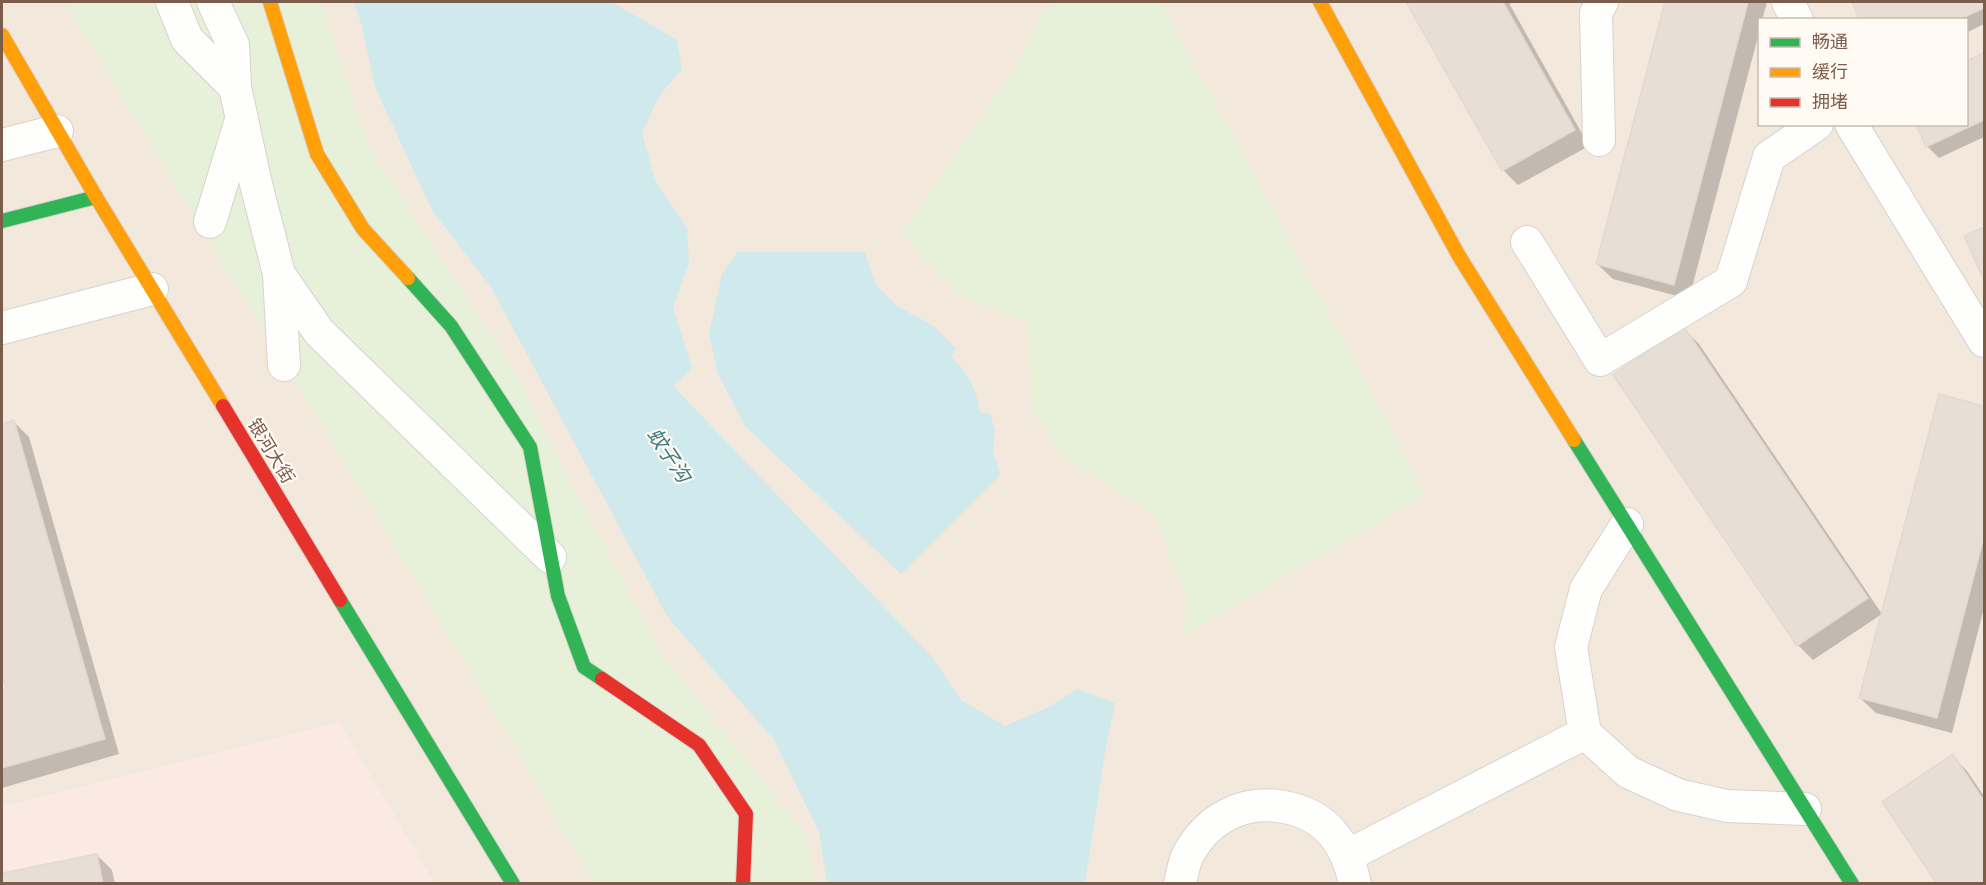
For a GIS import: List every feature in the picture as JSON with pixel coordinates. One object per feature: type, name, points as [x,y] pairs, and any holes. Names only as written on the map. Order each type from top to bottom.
[{"type":"street","points":[[172,2],[187,39],[235,87]]},
{"type":"street","points":[[213,2],[233,45],[235,87],[241,118],[279,274],[284,365]]},
{"type":"street","points":[[270,2],[317,154],[363,229],[451,326],[530,447],[558,596],[584,667],[699,745],[746,814],[743,884]]},
{"type":"street","points":[[1320,2],[1459,256],[1852,884]]},
{"type":"street","points":[[1599,140],[1596,13],[1602,2]]},
{"type":"street","points":[[1788,2],[1796,18]]},
{"type":"street","name":"银河大街","points":[[2,35],[96,197],[513,884]]},
{"type":"street","points":[[210,222],[241,118]]},
{"type":"street","points":[[1527,242],[1600,360],[1731,281],[1769,157],[1814,126]]},
{"type":"street","points":[[1852,126],[1984,341]]},
{"type":"street","points":[[2,146],[57,131]]},
{"type":"street","points":[[2,221],[96,197]]},
{"type":"street","points":[[279,274],[319,332],[550,557]]},
{"type":"street","points":[[2,328],[152,289]]},
{"type":"street","points":[[1627,524],[1586,589],[1571,647],[1585,734],[1628,772],[1678,795],[1727,806],[1805,809]]},
{"type":"street","points":[[1180,884],[1188,855],[1206,830],[1228,814],[1255,806],[1283,806],[1310,816],[1332,833],[1351,870],[1585,734]]},
{"type":"shaded area","points":[[2,2],[1984,2],[1984,883],[2,883]]},
{"type":"shaded area","points":[[339,722],[435,883],[2,884],[2,807]]},
{"type":"green space","points":[[65,2],[321,2],[368,144],[514,372],[660,652],[806,835],[814,883],[594,883],[475,679]]},
{"type":"green space","points":[[1062,2],[1161,2],[1426,494],[1183,636],[1186,599],[1154,514],[1062,457],[1033,412],[1027,321],[956,295],[902,233],[1020,60],[1044,8]]},
{"type":"water","name":"蚊子沟","points":[[354,2],[612,2],[677,40],[682,69],[659,96],[642,133],[655,181],[687,228],[689,262],[673,308],[692,368],[673,386],[932,657],[961,700],[1005,726],[1049,707],[1077,689],[1115,703],[1105,752],[1085,883],[827,883],[819,832],[774,740],[667,616],[491,287],[432,210],[375,87]]},
{"type":"water","points":[[738,252],[865,252],[875,284],[896,305],[935,327],[956,349],[951,357],[971,382],[980,413],[990,413],[995,431],[993,451],[1000,475],[901,574],[745,426],[718,374],[709,334],[722,274]]},
{"type":"building","points":[[1406,2],[1503,2],[1575,130],[1502,171]]},
{"type":"building","points":[[1665,2],[1748,2],[1674,285],[1596,264]]},
{"type":"building","points":[[1852,2],[1984,2],[1984,8],[1962,18],[1859,18]]},
{"type":"building","points":[[1984,53],[1984,120],[1926,147],[1917,126],[1968,126],[1968,60]]},
{"type":"building","points":[[1984,227],[1984,280],[1964,236]]},
{"type":"building","points":[[1684,327],[1868,598],[1797,646],[1613,375]]},
{"type":"building","points":[[1939,394],[1984,406],[1984,537],[1937,718],[1859,698]]},
{"type":"building","points":[[14,420],[105,739],[2,768],[2,690],[6,689],[2,674],[2,424]]},
{"type":"building","points":[[1953,754],[1984,801],[1984,884],[1937,884],[1882,802]]},
{"type":"building","points":[[97,854],[103,884],[2,884],[2,873]]},
{"type":"traffic: fast","points":[[2,221],[96,197]]},
{"type":"traffic: fast","points":[[408,278],[451,326],[530,447],[558,596],[584,667],[602,679]]},
{"type":"traffic: fast","points":[[1574,440],[1852,884]]},
{"type":"traffic: fast","points":[[340,600],[513,884]]},
{"type":"traffic: slow","points":[[270,2],[317,154],[363,229],[408,278]]},
{"type":"traffic: slow","points":[[1320,2],[1459,256],[1574,440]]},
{"type":"traffic: slow","points":[[2,35],[96,197],[223,406]]},
{"type":"traffic: jam","points":[[223,406],[340,600]]},
{"type":"traffic: jam","points":[[602,679],[699,745],[746,814],[743,884]]}]
